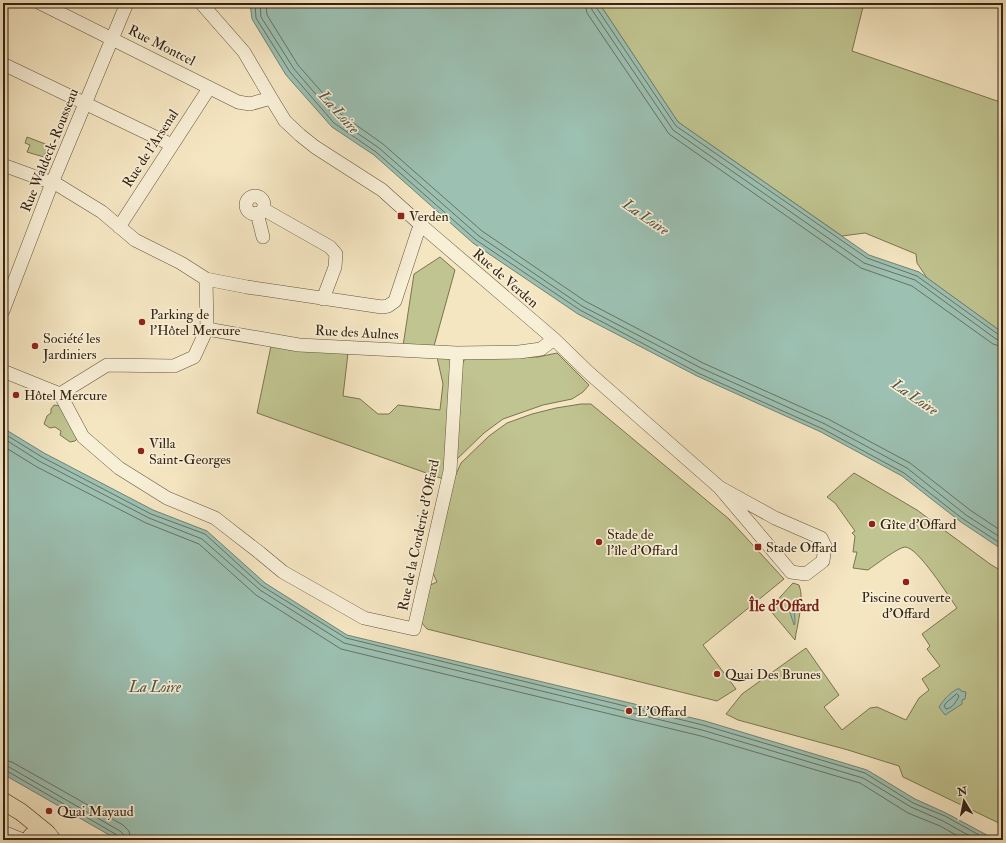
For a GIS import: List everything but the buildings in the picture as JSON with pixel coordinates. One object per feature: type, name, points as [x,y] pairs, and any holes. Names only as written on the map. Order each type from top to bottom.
[{"type":"main road","points":[[3,801],[21,812],[36,838]]},
{"type":"street","name":"Rue Montcel","points":[[40,3],[238,102],[250,104],[270,98]]},
{"type":"street","name":"Rue Waldeck-Rousseau","points":[[3,310],[52,183],[126,3]]},
{"type":"street","name":"Rue de Verden","points":[[201,3],[244,52],[285,121],[315,147],[382,190],[554,339],[588,372],[719,487]]},
{"type":"street","points":[[3,64],[172,145]]},
{"type":"street","name":"Rue de l'Arsenal","points":[[119,227],[206,93],[208,87]]},
{"type":"street","points":[[3,165],[52,183],[102,212],[135,240],[180,263],[206,279],[323,299],[382,307],[388,306],[395,301],[418,231],[422,226]]},
{"type":"street","points":[[263,237],[260,211],[330,247],[336,254],[335,268],[323,299]]},
{"type":"street","points":[[3,371],[60,394],[107,365],[174,366],[194,357],[208,329],[206,279]]},
{"type":"street","name":"Rue des Aulnes","points":[[208,329],[299,345],[457,353],[519,352],[541,349],[554,339]]},
{"type":"street","name":"Rue de la Corderie d'Offard","points":[[60,394],[83,437],[119,468],[167,498],[215,518],[283,572],[364,618],[414,629],[450,471],[457,353]]},
{"type":"street","points":[[719,487],[775,518],[821,538],[825,546],[823,561],[806,574],[790,572],[719,487]]},
{"type":"street","points":[[3,832],[36,838]]},
{"type":"green space","points":[[599,3],[864,3],[852,51],[1003,103],[1003,333],[927,278],[917,263],[916,254],[865,233],[842,236],[678,122]]},
{"type":"green space","points":[[27,137],[48,145],[44,157],[27,152],[30,145],[25,143]]},
{"type":"green space","points":[[440,257],[455,270],[434,346],[403,346],[414,274]]},
{"type":"green space","points":[[271,346],[348,353],[343,396],[360,399],[378,414],[389,414],[398,405],[440,410],[443,384],[437,357],[452,358],[446,480],[257,413]]},
{"type":"green space","points":[[557,353],[589,385],[583,392],[572,399],[543,405],[503,419],[484,433],[455,461],[459,368],[464,360],[473,358],[538,357]]},
{"type":"green space","name":"Stade de l'île d'Offard","points":[[581,404],[591,404],[729,519],[784,579],[703,645],[736,689],[717,701],[427,629],[421,622],[428,586],[437,582],[432,571],[453,481],[461,463],[489,436],[507,423],[532,414]]},
{"type":"green space","points":[[54,405],[60,406],[79,437],[75,441],[70,442],[60,435],[61,431],[55,427],[50,428],[44,424]]},
{"type":"green space","points":[[854,473],[917,510],[1003,572],[1003,825],[903,777],[899,766],[848,750],[738,720],[726,714],[742,694],[806,648],[839,695],[824,707],[842,730],[870,708],[877,707],[906,720],[919,698],[929,690],[922,679],[940,666],[927,649],[930,646],[922,634],[957,608],[925,563],[911,549],[905,547],[902,548],[868,570],[853,568],[857,552],[853,552],[855,536],[852,533],[855,531],[835,503],[827,497]]},
{"type":"green space","points":[[793,583],[799,585],[801,591],[800,612],[795,640],[769,609]]},
{"type":"water","name":"La Loire","points":[[250,3],[599,3],[678,122],[869,255],[919,272],[1003,333],[1003,550],[961,522],[902,476],[821,432],[697,376],[578,314],[473,243],[374,155],[332,127],[286,75],[252,19]]},
{"type":"water","name":"La Loire","points":[[3,428],[44,453],[153,510],[207,531],[265,583],[347,635],[705,721],[867,770],[915,799],[946,813],[996,840],[118,840],[3,774]]},
{"type":"water","points":[[793,600],[795,623],[794,625],[788,606]]},
{"type":"water","points":[[957,689],[966,692],[965,699],[962,700],[962,704],[945,715],[939,707],[947,696]]},
{"type":"place","name":"Verden","points":[[401,216]]},
{"type":"place","name":"Parking de l'Hôtel Mercure","points":[[142,322]]},
{"type":"place","name":"Société les Jardiniers","points":[[35,346]]},
{"type":"place","name":"Hôtel Mercure","points":[[16,395]]},
{"type":"place","name":"Villa Saint-Georges","points":[[141,451]]},
{"type":"place","name":"Gîte d'Offard","points":[[872,524]]},
{"type":"place","name":"Stade de l'île d'Offard","points":[[599,542]]},
{"type":"place","name":"Stade Offard","points":[[758,547]]},
{"type":"place","name":"Piscine couverte d'Offard","points":[[906,582]]},
{"type":"place","name":"Quai Des Brunes","points":[[717,674]]},
{"type":"place","name":"L'Offard","points":[[629,711]]},
{"type":"place","name":"Quai Mayaud","points":[[49,811]]},
{"type":"district","name":"Île d'Offard","points":[[784,606]]}]
